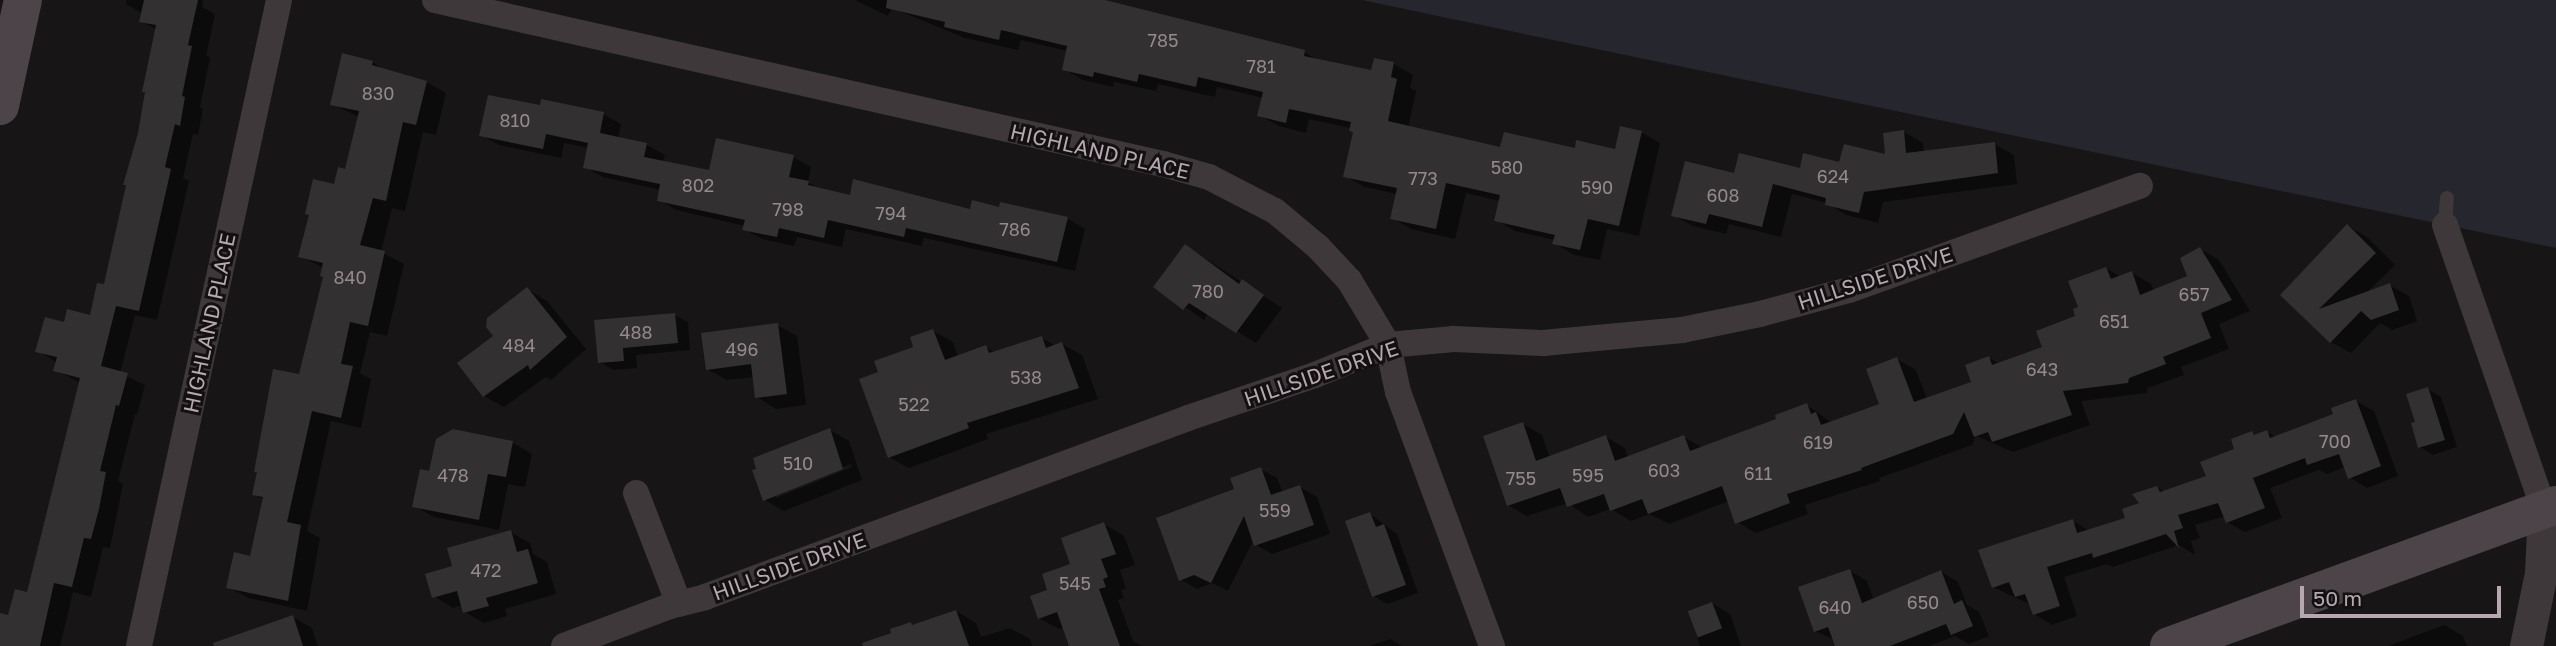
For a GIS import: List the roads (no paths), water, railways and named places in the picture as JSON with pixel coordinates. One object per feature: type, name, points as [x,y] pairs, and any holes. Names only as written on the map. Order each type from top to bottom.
[{"type":"main road","points":[[0,106],[23,0]]},
{"type":"main road","points":[[2169,646],[2550,507]]},
{"type":"street","name":"HIGHLAND PLACE","points":[[139,646],[279,0]]},
{"type":"street","name":"HIGHLAND PLACE","points":[[435,0],[1209,177],[1275,211],[1318,247],[1349,280],[1388,345],[1398,392],[1492,646]]},
{"type":"street","name":"HILLSIDE DRIVE","points":[[564,646],[705,597],[1388,345],[1454,339],[1543,343],[1682,330],[1760,314],[1849,290],[2140,186]]},
{"type":"street","points":[[2445,225],[2550,507],[2541,573],[2526,646]]},
{"type":"street","points":[[636,493],[679,604]]},
{"type":"lane","points":[[2445,225],[2447,198]]}]
